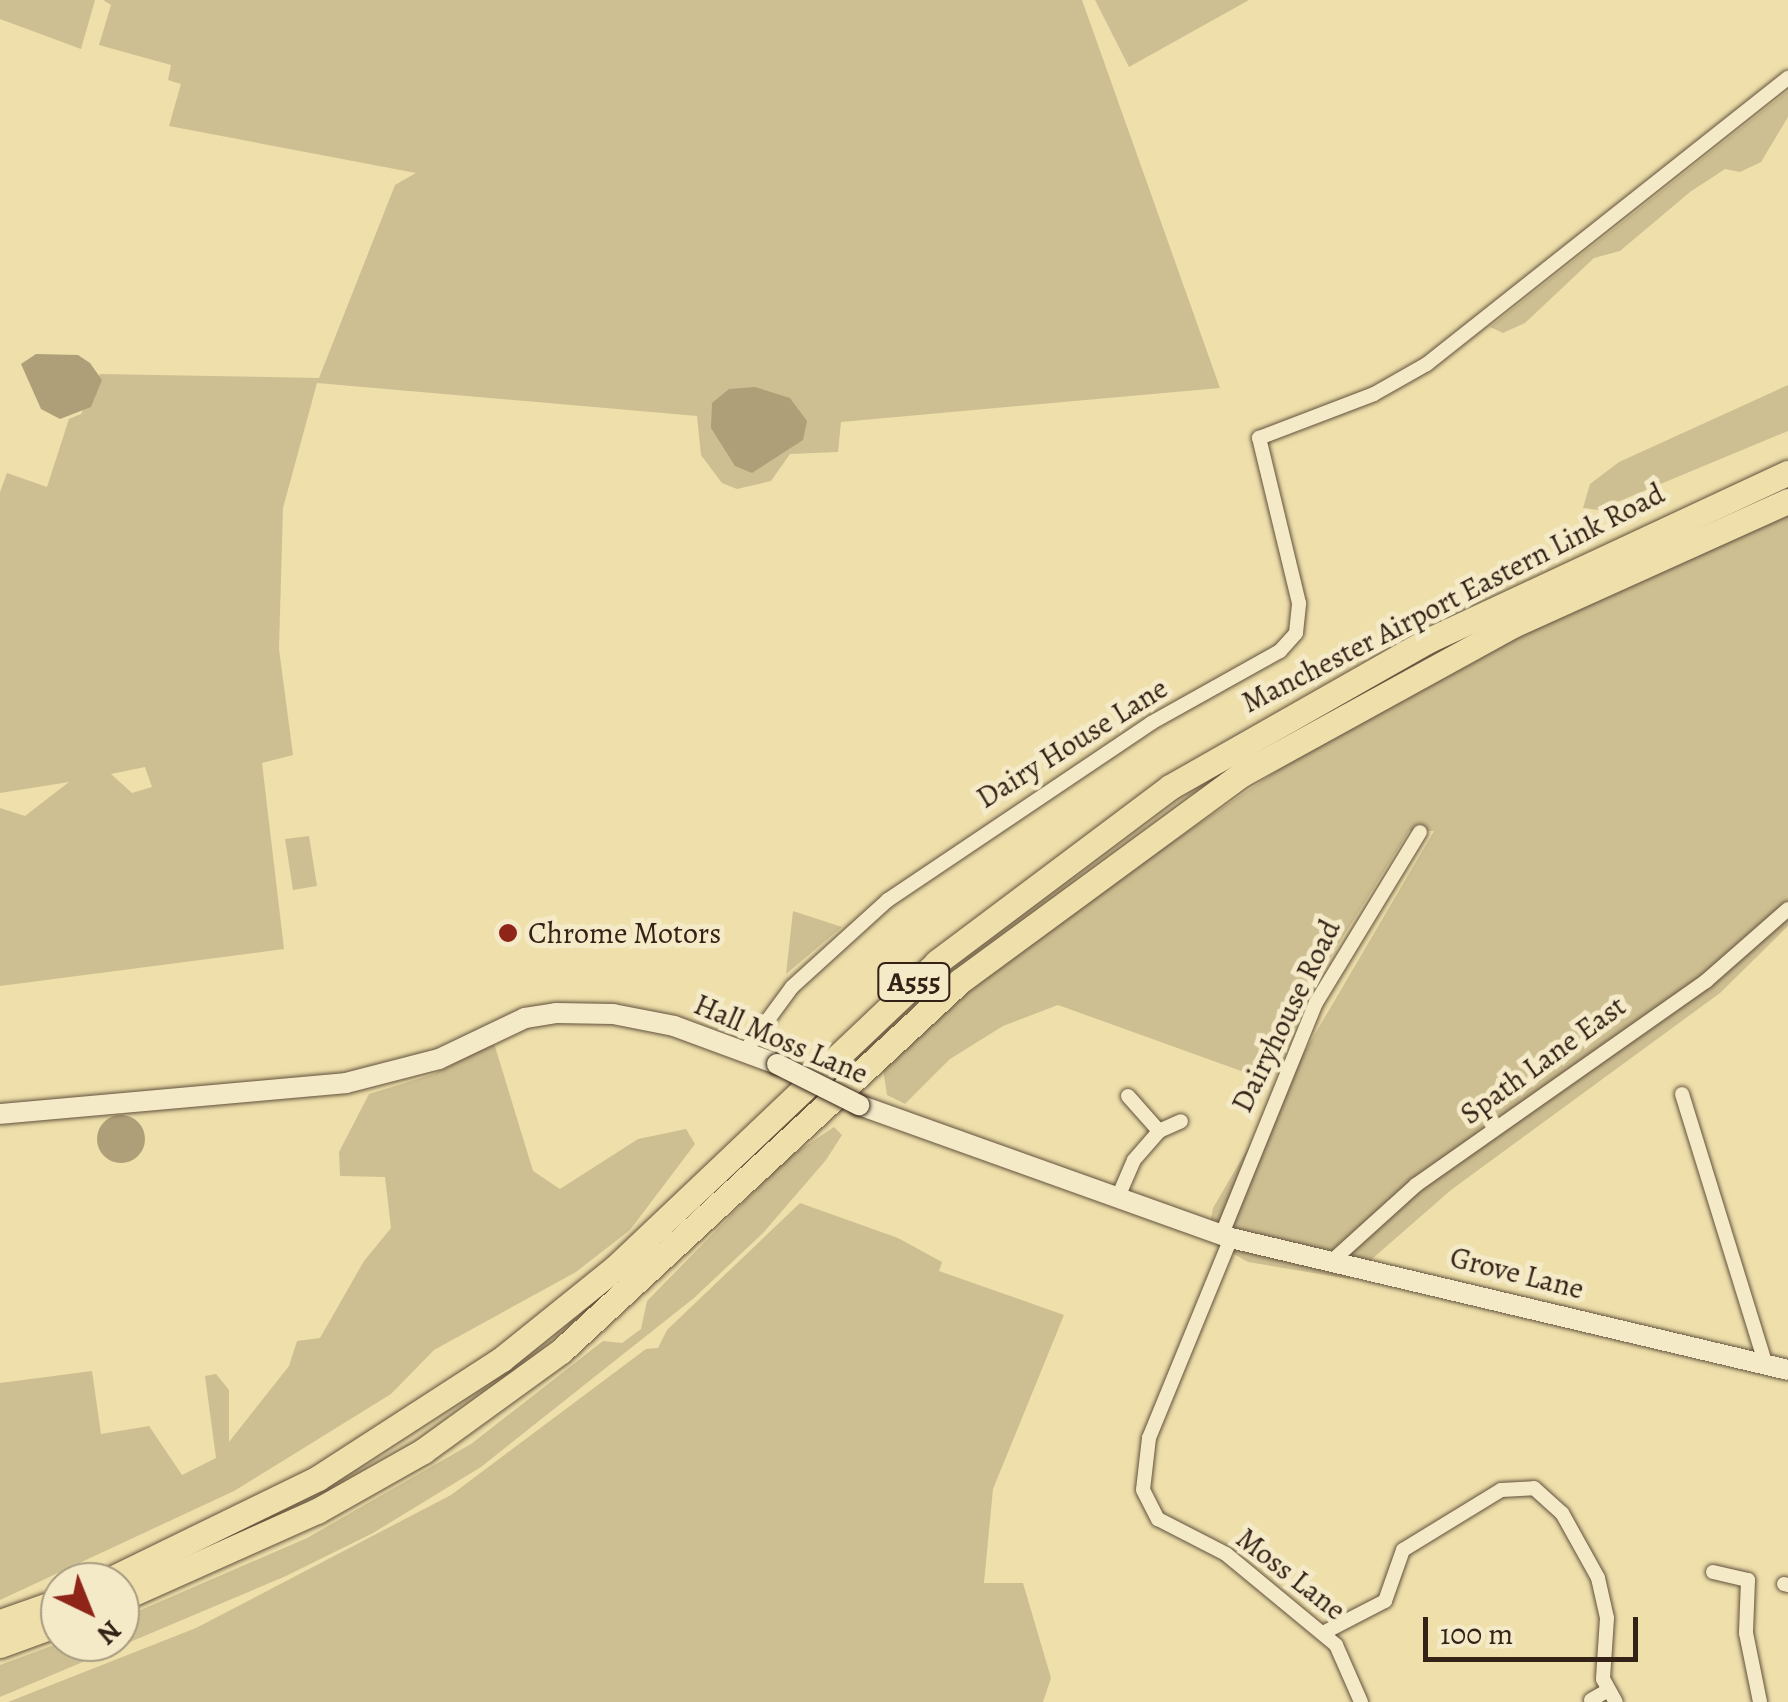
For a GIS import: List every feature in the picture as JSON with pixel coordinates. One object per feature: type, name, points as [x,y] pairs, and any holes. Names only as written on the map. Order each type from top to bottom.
[{"type":"highway","name":"Manchester Airport Eastern Link Road","points":[[140,1565],[318,1478],[502,1359],[616,1267],[937,962],[1170,787],[1427,640],[1788,473]]},
{"type":"highway","name":"Manchester Airport Eastern Link Road","points":[[140,1590],[318,1512],[423,1451],[560,1352],[960,981],[1242,774],[1513,626],[1788,501]]},
{"type":"highway","points":[[0,1622],[40,1608]]},
{"type":"highway","points":[[0,1645],[40,1630]]},
{"type":"street","name":"Dairy House Lane","points":[[745,1051],[792,987],[888,900],[1151,723],[1280,651],[1296,633],[1299,603],[1259,438],[1374,394],[1428,364],[1788,78]]},
{"type":"street","name":"Dairyhouse Road","points":[[1226,1236],[1316,1003],[1420,832]]},
{"type":"street","name":"Spath Lane East","points":[[1333,1260],[1416,1185],[1706,981],[1788,909]]},
{"type":"street","name":"Hall Moss Lane","points":[[0,1114],[346,1082],[438,1060],[525,1018],[556,1013],[634,1018],[745,1051],[859,1104],[1226,1236]]},
{"type":"street","points":[[1682,1094],[1766,1365]]},
{"type":"street","points":[[1128,1096],[1159,1131]]},
{"type":"street","points":[[1118,1197],[1134,1160],[1159,1131],[1182,1121]]},
{"type":"street","name":"Grove Lane","points":[[1226,1236],[1788,1370]]},
{"type":"street","name":"Moss Lane","points":[[1226,1236],[1149,1438],[1143,1490],[1158,1519],[1226,1554],[1336,1645],[1361,1702]]},
{"type":"street","points":[[1323,1633],[1384,1600],[1403,1550],[1501,1490],[1534,1488],[1562,1513],[1598,1578],[1607,1618],[1612,1696],[1591,1700]]},
{"type":"street","points":[[1713,1572],[1748,1580],[1746,1634],[1760,1702]]},
{"type":"shaded area","points":[[0,0],[95,0],[81,49],[0,19]]},
{"type":"shaded area","points":[[103,0],[1082,0],[1220,388],[841,422],[838,452],[790,454],[771,481],[737,489],[722,483],[701,455],[697,416],[317,383],[283,508],[279,649],[293,755],[262,763],[284,949],[0,986],[0,808],[25,816],[69,782],[0,793],[0,492],[7,473],[47,487],[69,419],[81,414],[100,374],[319,378],[395,185],[416,173],[169,126],[181,84],[168,80],[171,65],[99,45],[111,5]],"holes":[[[145,767],[152,787],[132,793],[111,774]]]},
{"type":"shaded area","points":[[1095,0],[1249,0],[1129,67]]},
{"type":"shaded area","points":[[1788,91],[1788,117],[1761,162],[1740,172],[1725,169],[1690,192],[1620,251],[1594,258],[1525,323],[1503,333],[1490,327]]},
{"type":"shaded area","points":[[36,354],[78,355],[90,363],[102,380],[91,407],[60,419],[41,409],[21,364]]},
{"type":"shaded area","points":[[1788,385],[1788,431],[1598,510],[1583,508],[1590,484],[1619,462]]},
{"type":"shaded area","points":[[755,387],[790,398],[807,421],[803,440],[752,473],[735,466],[711,428],[712,403],[729,389]]},
{"type":"shaded area","points":[[1788,510],[1788,926],[1720,993],[1451,1190],[1349,1279],[1248,1262],[1207,1239],[1213,1208],[1434,831],[1409,831],[1323,969],[1269,1081],[1058,1005],[1003,1026],[950,1059],[905,1104],[887,1095],[882,1063],[971,986],[1059,918],[1364,712],[1605,591]]},
{"type":"shaded area","points":[[309,836],[317,886],[293,890],[285,839]]},
{"type":"shaded area","points":[[793,911],[842,927],[786,974]]},
{"type":"shaded area","points":[[494,1043],[533,1171],[560,1189],[638,1139],[686,1129],[695,1144],[630,1230],[576,1272],[434,1350],[391,1394],[234,1491],[82,1562],[40,1562],[40,1581],[0,1600],[0,1383],[92,1371],[101,1434],[149,1426],[182,1475],[216,1458],[205,1376],[216,1374],[229,1390],[229,1442],[289,1366],[297,1341],[320,1338],[364,1261],[391,1228],[385,1177],[340,1176],[339,1152],[369,1094],[434,1074]]},
{"type":"shaded area","points":[[121,1115],[138,1122],[145,1139],[138,1156],[121,1163],[104,1156],[97,1139],[104,1122]]},
{"type":"shaded area","points":[[834,1127],[842,1135],[826,1160],[763,1233],[694,1298],[481,1467],[373,1533],[286,1576],[140,1638],[140,1610],[307,1538],[471,1444],[603,1341],[622,1343],[641,1329],[647,1301],[786,1159]]},
{"type":"shaded area","points":[[800,1203],[898,1238],[942,1262],[939,1271],[1064,1315],[993,1489],[984,1583],[1023,1583],[1051,1678],[1043,1702],[8,1702],[110,1662],[140,1662],[140,1650],[196,1628],[451,1495],[646,1349],[658,1348],[667,1330]]},
{"type":"shaded area","points":[[40,1650],[40,1662],[83,1662],[0,1697],[0,1665]]},
{"type":"place","name":"Chrome Motors","points":[[508,933]]}]
